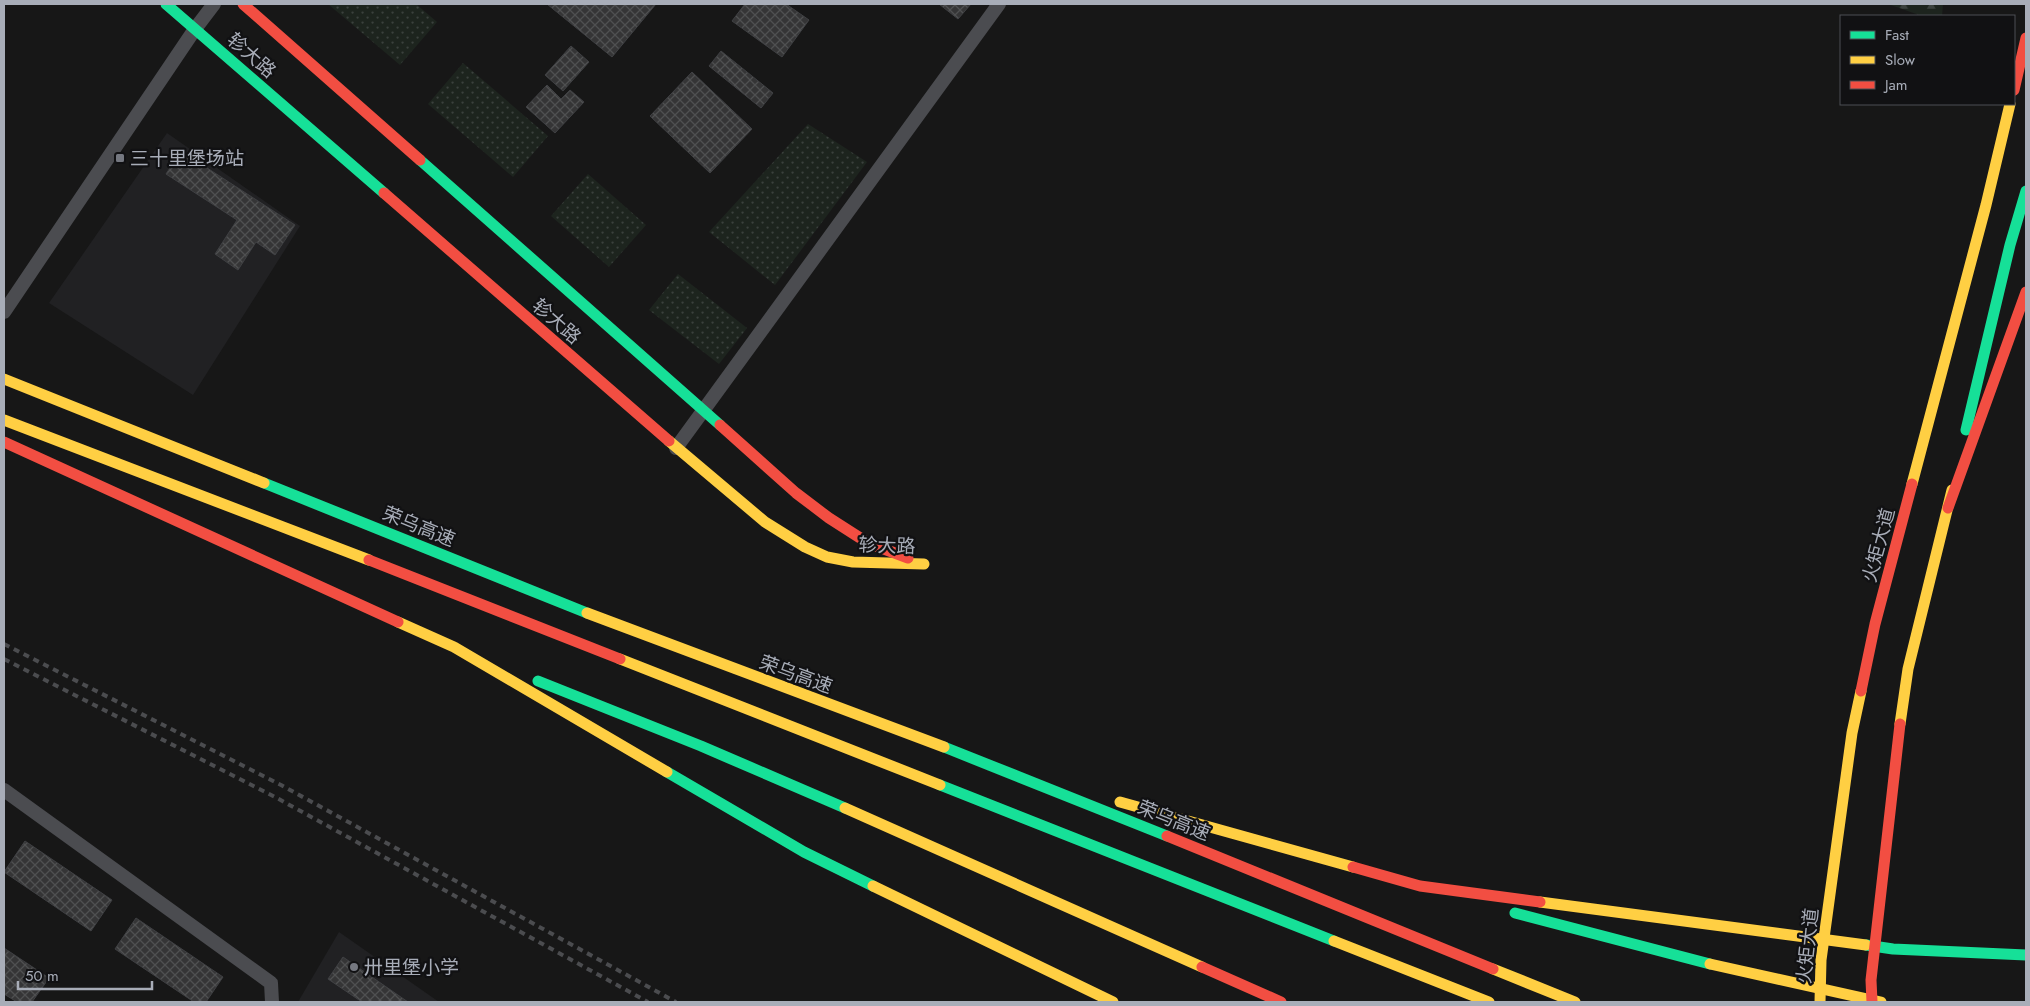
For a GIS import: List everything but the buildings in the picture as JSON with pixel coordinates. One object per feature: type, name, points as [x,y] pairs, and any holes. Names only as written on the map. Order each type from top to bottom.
[{"type":"main road","name":"轸大路","points":[[166,4],[676,448],[765,522],[805,547],[827,557],[852,562],[924,564],[868,543],[829,518],[796,493],[243,4]]},
{"type":"main road","points":[[2015,86],[2026,38]]},
{"type":"main road","name":"火矩大道","points":[[1820,1002],[1821,960],[1852,733],[1875,624],[1986,205],[2010,105]]},
{"type":"main road","points":[[1872,1002],[1871,980],[1897,742],[1908,669],[2010,245],[2026,191]]},
{"type":"main road","points":[[1948,508],[2026,292]]},
{"type":"main road","name":"荣乌高速","points":[[4,379],[640,634],[996,767],[1575,1002]]},
{"type":"main road","points":[[4,420],[380,565],[1489,1002]]},
{"type":"main road","points":[[4,442],[454,647],[692,743],[831,802],[1281,1002]]},
{"type":"main road","points":[[454,647],[804,852],[1113,1002]]},
{"type":"main road","points":[[996,767],[1671,955],[1881,1002]]},
{"type":"main road","points":[[1420,886],[1893,949],[2026,955]]},
{"type":"street","points":[[4,312],[195,29],[214,4]]},
{"type":"street","points":[[676,448],[999,4]]},
{"type":"street","points":[[4,790],[271,983],[272,1002]]},
{"type":"shaded area","points":[[167,133],[300,226],[193,395],[49,303]]},
{"type":"shaded area","name":"卅里堡小学","points":[[339,932],[439,1002],[298,1002]]},
{"type":"green space","points":[[328,4],[416,4],[437,22],[400,65]]},
{"type":"green space","points":[[1888,4],[1943,4],[1942,15],[1919,15]]},
{"type":"green space","points":[[463,63],[548,136],[513,177],[428,104]]},
{"type":"green space","points":[[808,124],[867,162],[775,285],[709,232]]},
{"type":"green space","points":[[588,174],[646,225],[609,267],[551,216]]},
{"type":"green space","points":[[678,274],[747,328],[719,364],[649,310]]},
{"type":"railway","points":[[4,644],[281,785],[676,1002]]},
{"type":"railway","points":[[4,659],[275,797],[648,1002]]},
{"type":"traffic: fast","points":[[166,4],[384,193]]},
{"type":"traffic: fast","points":[[420,160],[720,425]]},
{"type":"traffic: fast","points":[[1966,430],[2010,245],[2026,191]]},
{"type":"traffic: fast","points":[[264,483],[587,613]]},
{"type":"traffic: fast","points":[[538,681],[701,746],[845,808]]},
{"type":"traffic: fast","points":[[944,747],[1167,836]]},
{"type":"traffic: fast","points":[[667,772],[804,852],[873,886]]},
{"type":"traffic: fast","points":[[940,785],[1334,941]]},
{"type":"traffic: fast","points":[[1515,913],[1710,964]]},
{"type":"traffic: fast","points":[[1866,945],[1893,949],[2026,955]]},
{"type":"traffic: slow","points":[[1912,484],[1986,205],[2010,105]]},
{"type":"traffic: slow","points":[[4,379],[264,483]]},
{"type":"traffic: slow","points":[[4,420],[369,560]]},
{"type":"traffic: slow","points":[[669,441],[765,522],[805,547],[827,557],[853,562],[924,564]]},
{"type":"traffic: slow","points":[[1900,724],[1908,669],[1952,490]]},
{"type":"traffic: slow","points":[[587,613],[944,747]]},
{"type":"traffic: slow","points":[[398,622],[454,647],[667,772]]},
{"type":"traffic: slow","points":[[620,659],[940,785]]},
{"type":"traffic: slow","points":[[1820,1002],[1821,960],[1852,733],[1861,691]]},
{"type":"traffic: slow","points":[[1120,802],[1353,867]]},
{"type":"traffic: slow","points":[[845,808],[1202,967]]},
{"type":"traffic: slow","points":[[873,886],[1113,1002]]},
{"type":"traffic: slow","points":[[1540,902],[1866,945]]},
{"type":"traffic: slow","points":[[1334,941],[1489,1002]]},
{"type":"traffic: slow","points":[[1710,964],[1881,1002]]},
{"type":"traffic: slow","points":[[1493,969],[1575,1002]]},
{"type":"traffic: jam","points":[[243,4],[420,160]]},
{"type":"traffic: jam","points":[[2015,86],[2026,38]]},
{"type":"traffic: jam","points":[[384,193],[669,441]]},
{"type":"traffic: jam","points":[[1948,508],[2026,292]]},
{"type":"traffic: jam","points":[[720,425],[796,493],[829,518],[868,543],[908,558]]},
{"type":"traffic: jam","points":[[4,442],[398,622]]},
{"type":"traffic: jam","points":[[1861,691],[1875,624],[1912,484]]},
{"type":"traffic: jam","points":[[369,560],[620,659]]},
{"type":"traffic: jam","points":[[1872,1002],[1871,980],[1900,724]]},
{"type":"traffic: jam","points":[[1167,836],[1493,969]]},
{"type":"traffic: jam","points":[[1353,867],[1420,886],[1540,902]]},
{"type":"traffic: jam","points":[[1202,967],[1281,1002]]},
{"type":"place","name":"三十里堡场站","points":[[120,158]]},
{"type":"place","name":"卅里堡小学","points":[[354,967]]}]
